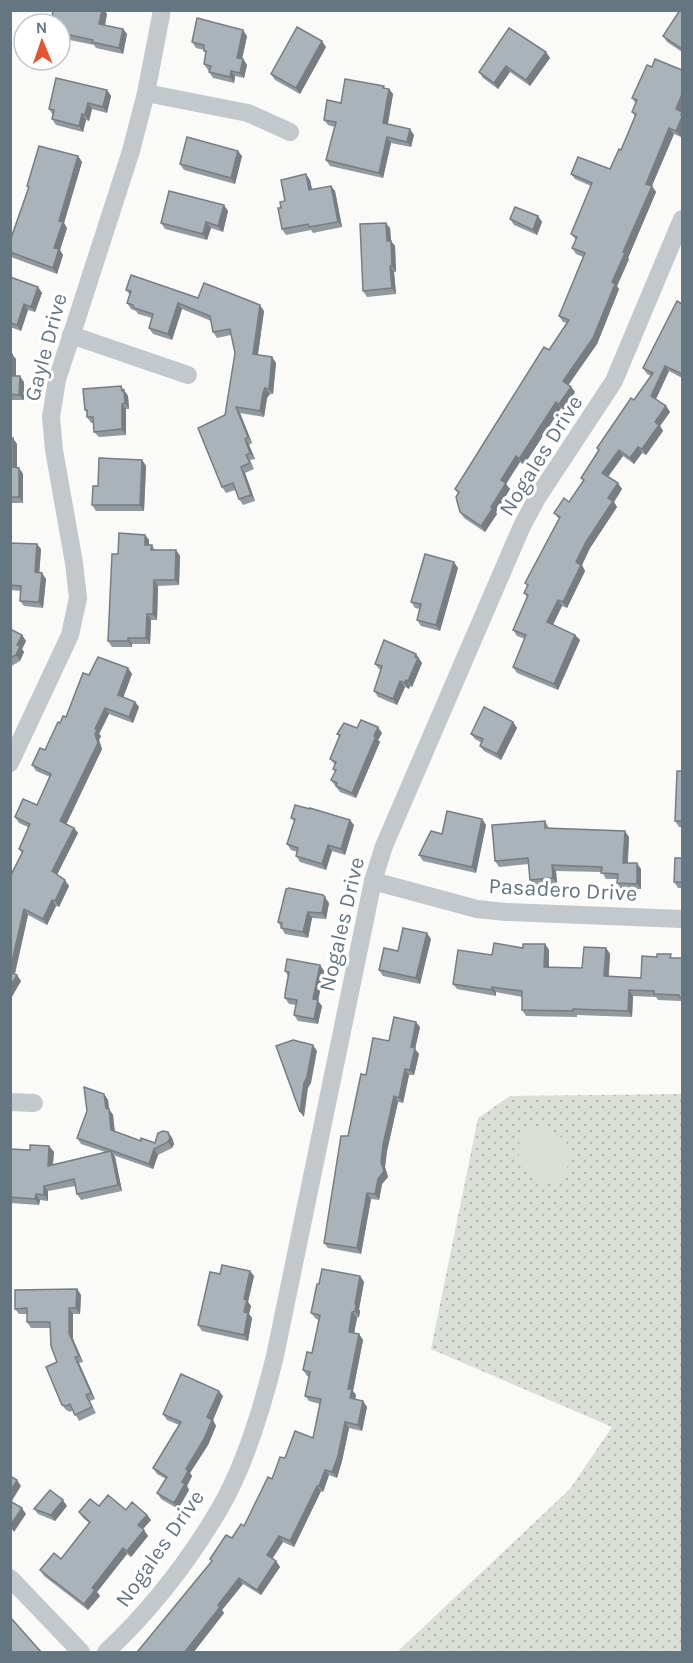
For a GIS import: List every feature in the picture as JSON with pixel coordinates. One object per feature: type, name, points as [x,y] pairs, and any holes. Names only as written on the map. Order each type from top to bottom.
[{"type":"street","name":"Gayle Drive","points":[[10,763],[70,635],[78,598],[54,450],[51,417],[57,380],[131,151],[146,93],[162,10]]},
{"type":"street","points":[[146,93],[248,113],[290,132]]},
{"type":"street","name":"Nogales Drive","points":[[106,1653],[164,1591],[194,1549],[221,1506],[256,1424],[275,1356],[373,881],[384,846],[522,526],[537,498],[614,381],[682,219]]},
{"type":"street","points":[[71,335],[188,375]]},
{"type":"street","name":"Pasadero Drive","points":[[373,881],[477,909],[682,920]]},
{"type":"street","points":[[10,1102],[34,1103]]},
{"type":"street","points":[[10,1578],[81,1653]]},
{"type":"shaded area","points":[[682,1094],[682,1652],[397,1652],[570,1489],[612,1427],[431,1349],[478,1118],[510,1096]]},
{"type":"shaded area","points":[[534,1128],[551,1131],[564,1140],[568,1146],[569,1161],[566,1170],[558,1179],[547,1181],[537,1178],[520,1160],[518,1148],[522,1137]]},
{"type":"building","points":[[53,10],[102,10],[99,24],[123,29],[119,48],[72,36],[72,12],[53,12]]},
{"type":"building","points":[[682,10],[682,49],[663,36]]},
{"type":"building","points":[[197,18],[243,30],[237,58],[243,59],[240,73],[231,71],[230,77],[209,72],[211,66],[204,64],[206,51],[204,51],[204,45],[192,42]]},
{"type":"building","points":[[297,27],[322,41],[296,88],[271,74]]},
{"type":"building","points":[[509,28],[546,52],[526,80],[506,66],[494,83],[479,72]]},
{"type":"building","points":[[655,59],[682,70],[682,94],[676,109],[682,112],[682,117],[676,131],[669,128],[646,184],[652,186],[623,252],[625,253],[612,282],[615,284],[593,338],[563,381],[571,387],[559,404],[556,402],[519,459],[516,456],[501,480],[506,483],[481,526],[460,512],[456,497],[459,492],[455,489],[544,347],[549,350],[569,320],[559,316],[585,253],[572,248],[577,237],[571,234],[592,183],[571,174],[578,157],[610,169],[619,149],[621,150],[636,114],[632,112],[637,100],[632,98],[647,65],[652,67]]},
{"type":"building","points":[[56,78],[107,90],[103,107],[88,103],[79,126],[52,119],[54,110],[49,109]]},
{"type":"building","points":[[345,79],[384,86],[383,88],[389,89],[383,123],[410,129],[407,142],[387,137],[379,173],[326,160],[336,122],[324,120],[327,100],[341,103]]},
{"type":"building","points":[[187,137],[238,151],[231,178],[180,164]]},
{"type":"building","points":[[39,146],[78,156],[59,221],[63,222],[54,248],[59,249],[53,268],[10,252],[10,241],[29,187],[27,186]]},
{"type":"building","points":[[306,174],[309,190],[331,186],[338,222],[282,229],[278,208],[281,208],[280,202],[285,201],[281,180]]},
{"type":"building","points":[[169,191],[224,205],[218,226],[206,222],[203,234],[161,223]]},
{"type":"building","points":[[515,207],[538,216],[533,230],[510,219]]},
{"type":"building","points":[[386,223],[387,241],[391,241],[392,288],[363,291],[360,224]]},
{"type":"building","points":[[131,275],[198,298],[204,283],[260,305],[253,354],[272,357],[269,389],[265,388],[260,411],[236,407],[248,437],[245,439],[250,453],[246,455],[250,463],[241,467],[251,495],[239,499],[233,483],[222,487],[198,428],[225,415],[235,353],[230,329],[213,332],[210,316],[178,303],[168,334],[149,328],[153,314],[134,308],[133,305],[127,303],[131,291],[126,290]]},
{"type":"building","points":[[10,277],[38,287],[31,307],[24,304],[17,325],[10,323]]},
{"type":"building","points":[[677,301],[682,304],[682,374],[665,366],[651,396],[666,406],[655,422],[659,425],[642,449],[638,447],[630,458],[619,450],[602,473],[618,483],[608,498],[613,501],[586,542],[576,562],[581,565],[563,602],[558,600],[547,622],[575,635],[554,684],[513,667],[526,635],[513,630],[528,595],[524,593],[528,585],[525,583],[560,517],[554,513],[564,498],[569,502],[584,480],[581,478],[599,450],[597,448],[631,398],[634,400],[653,373],[643,368]]},
{"type":"building","points":[[10,354],[12,354],[12,376],[20,376],[19,395],[10,394]]},
{"type":"building","points":[[121,386],[122,391],[124,390],[125,403],[122,404],[122,429],[94,432],[93,417],[87,417],[87,410],[85,410],[83,389]]},
{"type":"building","points":[[10,438],[13,438],[13,467],[19,468],[19,497],[10,497]]},
{"type":"building","points":[[99,458],[142,460],[140,505],[92,505],[93,486],[98,486]]},
{"type":"building","points":[[119,533],[145,535],[145,545],[152,545],[151,550],[176,550],[175,580],[154,580],[153,614],[147,614],[146,638],[108,641],[112,554],[118,554]]},
{"type":"building","points":[[10,543],[37,544],[35,572],[42,573],[39,602],[20,601],[21,586],[10,585]]},
{"type":"building","points":[[425,554],[454,562],[436,625],[417,620],[421,604],[411,602]]},
{"type":"building","points":[[10,629],[22,635],[17,645],[20,646],[16,655],[10,658]]},
{"type":"building","points":[[384,640],[416,654],[415,657],[418,658],[408,681],[404,683],[400,681],[393,699],[374,691],[382,666],[375,664]]},
{"type":"building","points":[[98,657],[128,668],[118,695],[135,702],[129,717],[105,708],[95,729],[98,743],[60,821],[74,828],[52,871],[65,880],[43,919],[24,909],[10,970],[10,877],[23,851],[19,849],[30,824],[15,817],[23,799],[37,805],[51,774],[32,765],[40,748],[45,750],[58,722],[60,723],[63,716],[66,717],[83,673],[89,675]]},
{"type":"building","points":[[484,707],[513,722],[497,754],[480,746],[483,739],[471,734]]},
{"type":"building","points":[[361,720],[378,727],[352,793],[336,786],[337,783],[331,780],[336,770],[333,769],[336,762],[330,759],[340,735],[337,734],[344,723],[357,728]]},
{"type":"building","points":[[677,771],[682,771],[682,821],[675,821]]},
{"type":"building","points":[[295,805],[350,820],[341,849],[328,845],[322,864],[296,856],[298,848],[287,844],[295,819],[291,818]]},
{"type":"building","points":[[447,811],[482,819],[472,867],[419,855],[431,831],[442,834]]},
{"type":"building","points":[[545,821],[545,828],[625,831],[623,863],[637,863],[637,884],[617,883],[618,874],[601,873],[602,867],[552,865],[553,878],[530,880],[528,858],[495,861],[492,825]]},
{"type":"building","points":[[675,858],[682,858],[682,882],[674,882]]},
{"type":"building","points":[[286,889],[325,897],[322,913],[308,912],[303,932],[281,928],[282,923],[278,922]]},
{"type":"building","points":[[403,928],[427,933],[416,978],[379,970],[384,948],[398,951]]},
{"type":"building","points":[[494,943],[523,948],[523,944],[545,944],[544,967],[582,968],[584,947],[606,948],[604,976],[641,978],[642,956],[657,957],[657,954],[671,954],[670,958],[682,958],[682,998],[679,995],[654,994],[654,991],[629,990],[628,1011],[522,1010],[522,991],[492,987],[492,990],[453,984],[458,950],[492,955]]},
{"type":"building","points":[[287,959],[320,965],[313,999],[318,1000],[314,1019],[294,1015],[297,1000],[285,998],[289,972],[285,971]]},
{"type":"building","points":[[10,972],[17,975],[10,987]]},
{"type":"building","points":[[394,1017],[416,1022],[411,1047],[415,1048],[410,1070],[405,1069],[399,1098],[394,1096],[383,1145],[381,1162],[384,1171],[378,1179],[375,1194],[367,1193],[357,1248],[324,1243],[341,1136],[348,1136],[361,1074],[366,1075],[373,1038],[389,1041]]},
{"type":"building","points":[[293,1040],[313,1045],[300,1112],[276,1046]]},
{"type":"building","points":[[84,1087],[104,1094],[106,1108],[109,1109],[111,1130],[141,1141],[141,1138],[155,1143],[158,1133],[168,1132],[170,1138],[168,1142],[154,1149],[149,1164],[77,1138],[87,1111]]},
{"type":"building","points":[[30,1145],[49,1146],[48,1166],[111,1151],[118,1185],[77,1194],[74,1179],[44,1186],[44,1195],[36,1194],[35,1199],[10,1197],[10,1149],[30,1150]]},
{"type":"building","points":[[222,1265],[250,1271],[244,1299],[247,1300],[244,1312],[248,1313],[244,1335],[198,1325],[210,1272],[220,1274]]},
{"type":"building","points":[[322,1269],[360,1276],[355,1311],[352,1312],[349,1332],[359,1334],[348,1389],[352,1389],[350,1398],[363,1401],[358,1425],[345,1422],[332,1472],[325,1470],[290,1541],[279,1536],[267,1555],[276,1561],[257,1590],[239,1578],[218,1605],[220,1607],[184,1653],[140,1653],[138,1651],[212,1561],[210,1559],[226,1535],[232,1538],[241,1524],[244,1526],[268,1477],[272,1479],[280,1457],[285,1458],[295,1431],[313,1438],[321,1399],[305,1396],[310,1372],[303,1370],[307,1352],[312,1353],[320,1315],[311,1313]]},
{"type":"building","points":[[77,1289],[76,1308],[69,1308],[69,1333],[79,1356],[75,1357],[91,1393],[86,1395],[92,1407],[75,1415],[70,1404],[62,1405],[46,1367],[57,1362],[51,1346],[50,1322],[27,1322],[27,1308],[15,1309],[15,1290]]},
{"type":"building","points":[[181,1374],[219,1391],[207,1417],[212,1420],[204,1439],[186,1469],[188,1471],[182,1482],[185,1484],[174,1503],[157,1493],[167,1477],[153,1468],[181,1422],[163,1414]]},
{"type":"building","points":[[10,1476],[17,1480],[10,1492]]},
{"type":"building","points":[[50,1490],[63,1500],[51,1515],[34,1509]]},
{"type":"building","points":[[108,1495],[126,1510],[132,1502],[147,1515],[138,1525],[144,1530],[127,1551],[123,1548],[92,1588],[95,1590],[84,1604],[40,1570],[54,1553],[61,1559],[90,1522],[79,1512],[90,1499],[99,1506]]},
{"type":"building","points":[[10,1501],[22,1508],[10,1526]]},
{"type":"building","points":[[10,1617],[42,1653],[10,1653]]}]
